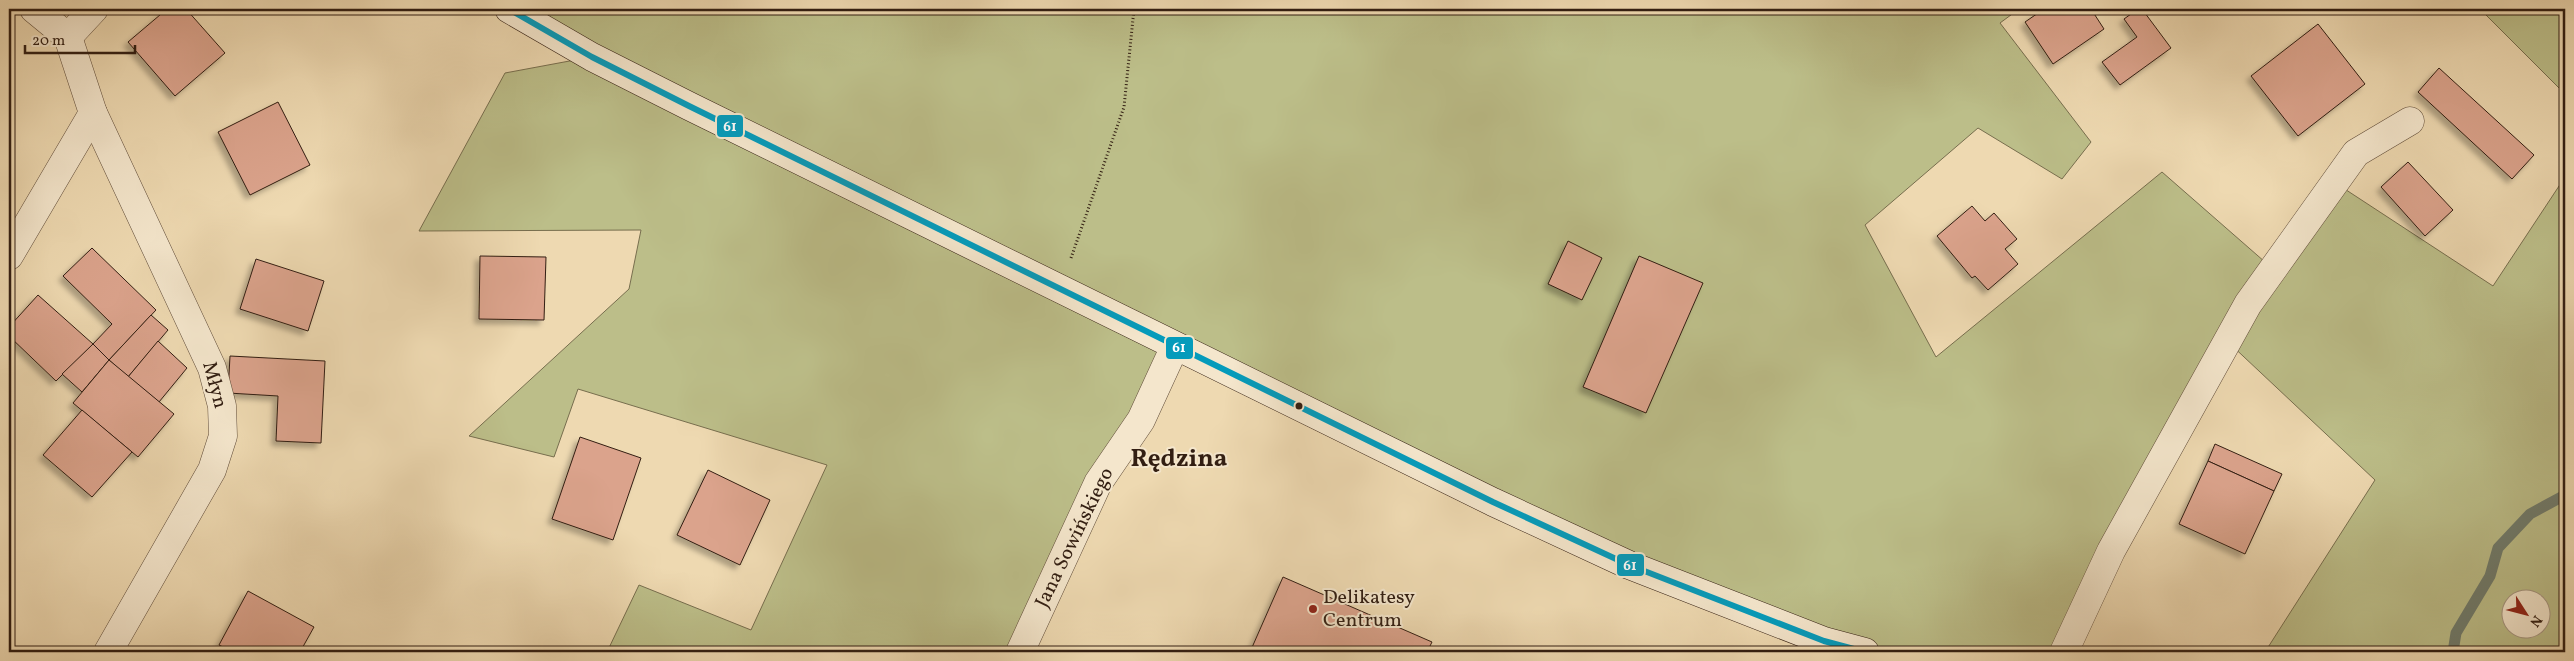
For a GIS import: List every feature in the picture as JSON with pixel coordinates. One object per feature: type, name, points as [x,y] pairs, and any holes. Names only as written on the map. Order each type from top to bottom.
[{"type":"street","points":[[34,9],[68,38],[94,9]]},
{"type":"street","points":[[509,9],[592,57],[1493,502],[1629,565],[1824,641],[1865,652]]},
{"type":"street","name":"Młyn","points":[[68,38],[93,113],[212,368],[222,406],[223,436],[212,470],[108,652]]},
{"type":"street","points":[[9,256],[93,113]]},
{"type":"street","points":[[2064,652],[2111,551],[2248,304],[2356,153],[2410,121]]},
{"type":"street","name":"Jana Sowińskiego","points":[[1020,652],[1098,483],[1141,420],[1175,346]]},
{"type":"path","points":[[1060,289],[1124,107],[1134,9]]},
{"type":"green space","points":[[509,9],[2019,9],[2000,23],[2091,142],[2062,179],[1978,128],[1865,225],[1936,357],[2162,172],[2273,269],[2334,182],[2493,286],[2565,177],[2565,652],[2265,652],[2375,480],[2227,341],[2064,652],[1865,652],[1824,641],[1175,347],[1022,652],[607,652],[639,585],[751,630],[827,465],[578,389],[554,457],[469,436],[629,289],[641,230],[419,231],[505,73],[591,57]]},
{"type":"green space","points":[[2480,9],[2565,9],[2565,94]]},
{"type":"building","points":[[167,9],[186,9],[225,53],[175,96],[128,42]]},
{"type":"building","points":[[2044,9],[2091,9],[2104,29],[2053,64],[2025,22]]},
{"type":"building","points":[[2138,9],[2142,9],[2171,48],[2120,85],[2102,62],[2137,37],[2124,19]]},
{"type":"building","points":[[2318,24],[2365,84],[2298,136],[2251,76]]},
{"type":"building","points":[[2439,68],[2534,155],[2512,179],[2418,92]]},
{"type":"building","points":[[278,102],[310,165],[250,195],[218,132]]},
{"type":"building","points":[[2408,162],[2453,210],[2425,236],[2381,187]]},
{"type":"building","points":[[1972,206],[1985,221],[1994,213],[2017,239],[2005,249],[2018,264],[1988,290],[1975,276],[1972,278],[1937,236]]},
{"type":"building","points":[[1568,241],[1602,258],[1582,300],[1548,284]]},
{"type":"building","points":[[92,248],[156,310],[109,360],[93,344],[112,324],[63,276]]},
{"type":"building","points":[[480,256],[546,257],[544,320],[479,319]]},
{"type":"building","points":[[1639,256],[1703,283],[1646,413],[1583,387]]},
{"type":"building","points":[[256,259],[324,281],[308,331],[240,309]]},
{"type":"building","points":[[38,295],[93,344],[56,381],[9,336],[9,327]]},
{"type":"building","points":[[151,315],[168,330],[128,377],[109,360]]},
{"type":"building","points":[[158,341],[187,368],[159,402],[128,377]]},
{"type":"building","points":[[93,344],[109,360],[82,392],[62,374]]},
{"type":"building","points":[[230,356],[325,361],[321,443],[276,441],[278,396],[228,393]]},
{"type":"building","points":[[109,360],[174,414],[138,457],[73,403]]},
{"type":"building","points":[[82,410],[132,452],[92,497],[43,455]]},
{"type":"building","points":[[580,437],[641,458],[613,540],[552,519]]},
{"type":"building","points":[[2215,444],[2282,474],[2274,491],[2208,461]]},
{"type":"building","points":[[2208,461],[2274,491],[2245,554],[2179,524]]},
{"type":"building","points":[[708,470],[770,500],[740,565],[677,535]]},
{"type":"building","name":"Delikatesy Centrum","points":[[1283,577],[1432,642],[1427,652],[1250,652]]},
{"type":"building","points":[[248,591],[314,627],[300,652],[233,652],[219,645]]},
{"type":"waterway","points":[[2453,652],[2456,633],[2490,576],[2498,548],[2530,514],[2565,495]]},
{"type":"transit line","name":"61","points":[[509,9],[592,57],[689,106],[1493,502],[1629,565],[1824,641],[1865,652]]},
{"type":"place","name":"Delikatesy Centrum","points":[[1313,609]]},
{"type":"district","name":"Rędzina","points":[[1179,459]]}]
